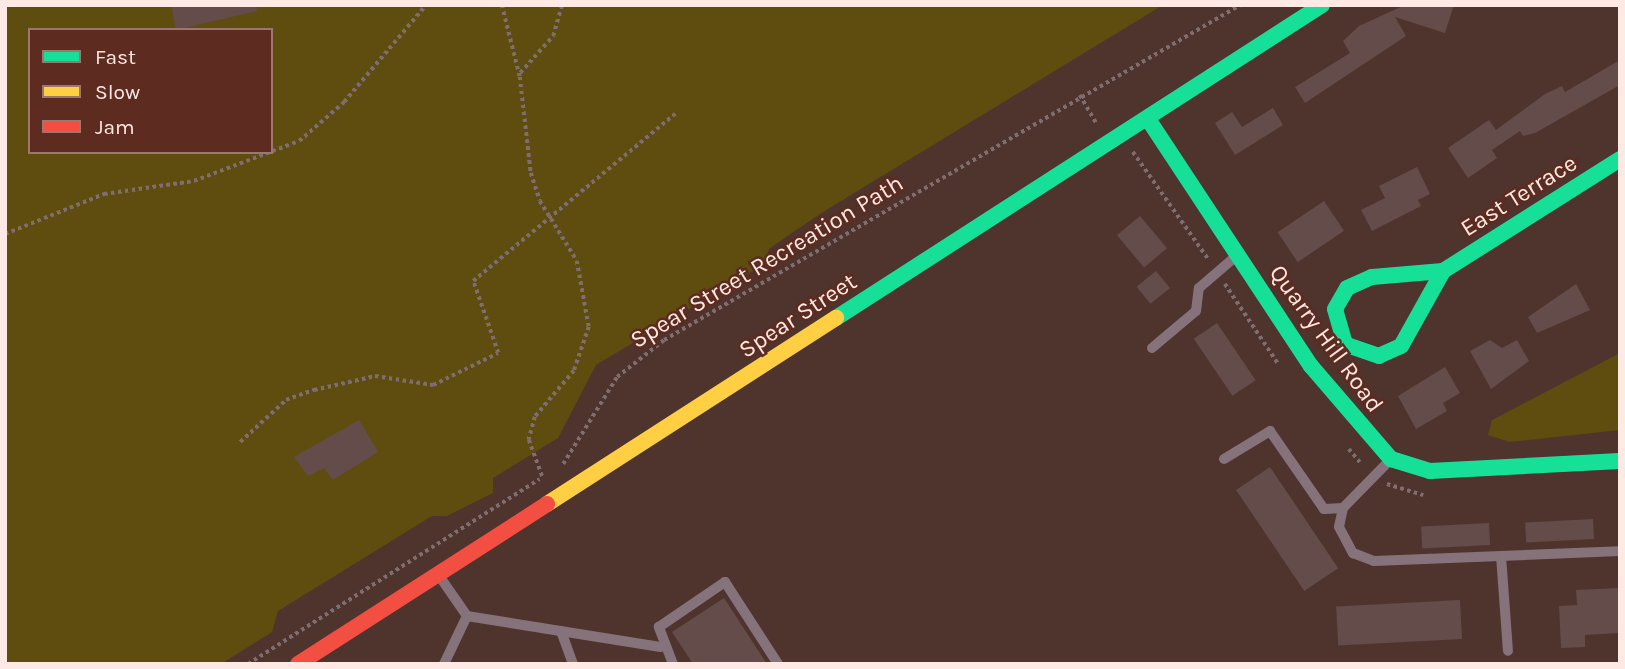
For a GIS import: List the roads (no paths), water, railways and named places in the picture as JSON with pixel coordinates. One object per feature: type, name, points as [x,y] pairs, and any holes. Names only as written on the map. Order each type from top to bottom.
[{"type":"main road","name":"Spear Street","points":[[298,664],[1322,5]]},
{"type":"main road","name":"Quarry Hill Road","points":[[1148,119],[1317,375],[1391,459]]},
{"type":"main road","name":"East Terrace","points":[[1443,271],[1401,346],[1367,356],[1345,344],[1335,309],[1347,288],[1372,277],[1443,271],[1620,159]]},
{"type":"main road","points":[[1391,459],[1430,471],[1620,461]]},
{"type":"lane","points":[[1152,348],[1196,311],[1199,288],[1237,255]]},
{"type":"lane","points":[[1224,459],[1270,431],[1324,509],[1343,508],[1391,459]]},
{"type":"lane","points":[[1343,508],[1343,542],[1374,561],[1620,551]]},
{"type":"lane","points":[[1501,556],[1508,651]]},
{"type":"lane","points":[[438,575],[467,616],[661,647]]},
{"type":"lane","points":[[673,664],[661,647],[659,627],[724,582],[778,664]]},
{"type":"lane","points":[[444,664],[467,616]]},
{"type":"lane","points":[[561,631],[573,664]]}]
